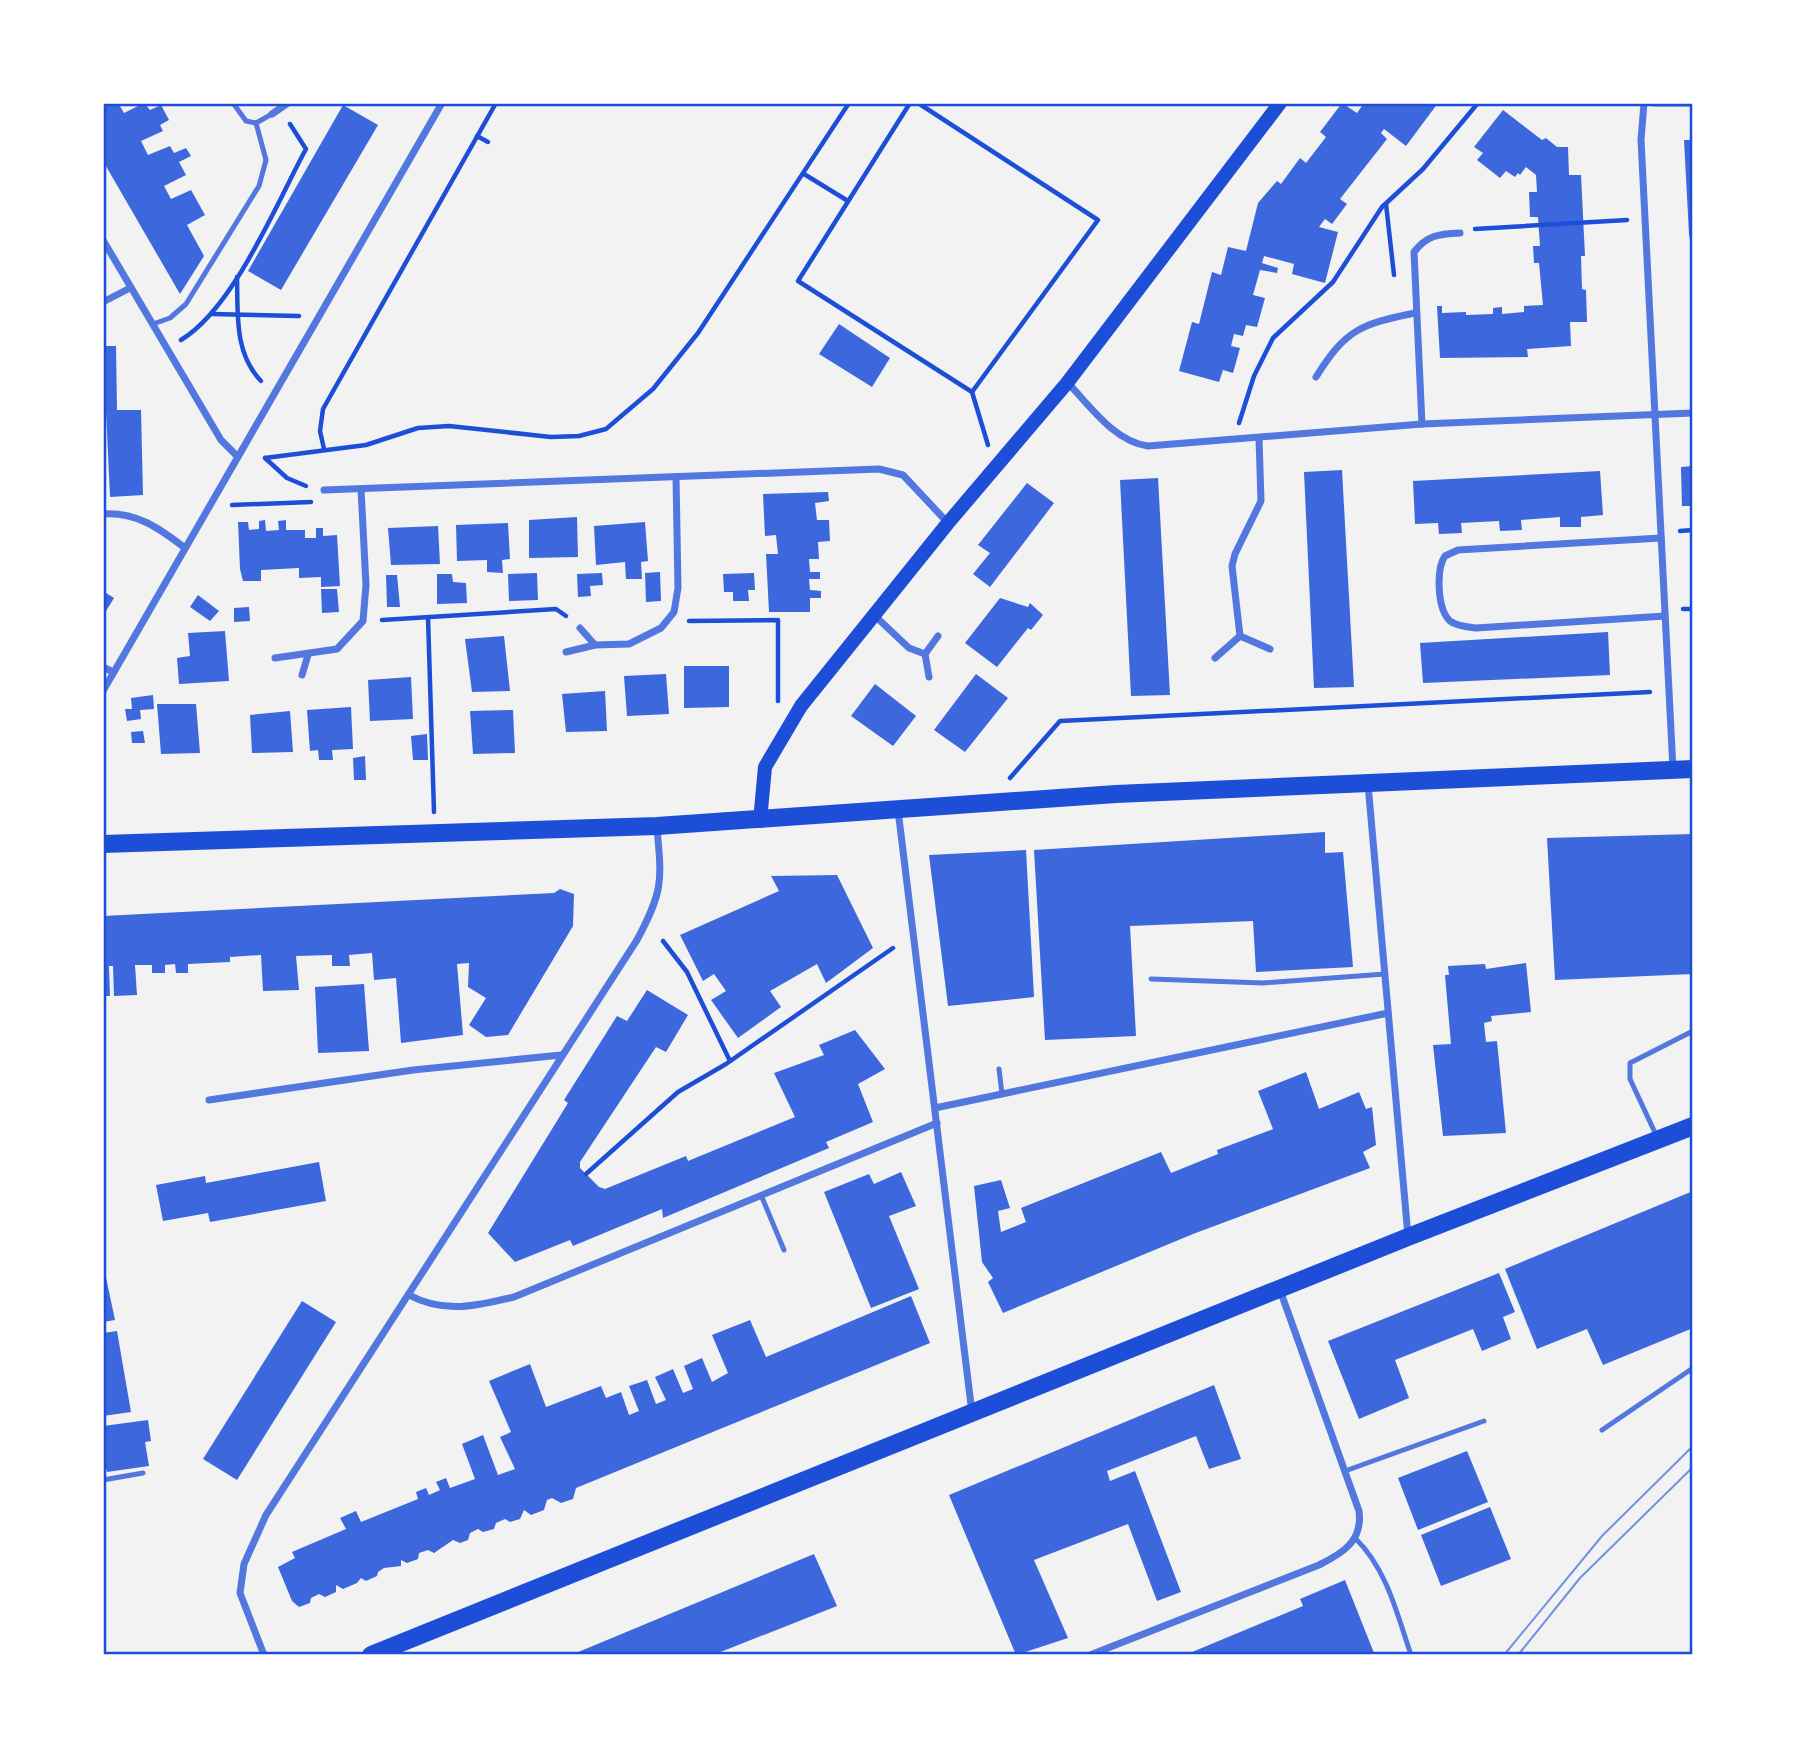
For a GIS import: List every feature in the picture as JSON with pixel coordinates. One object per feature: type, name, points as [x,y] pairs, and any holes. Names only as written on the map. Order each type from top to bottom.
[{"type":"main road","points":[[760,821],[765,767],[793,716],[948,523],[1068,383],[1280,103]]},
{"type":"main road","points":[[103,844],[657,826],[760,821],[988,803],[1693,769]]},
{"type":"main road","points":[[371,1655],[1408,1237],[1693,1126]]},
{"type":"street","points":[[272,114],[288,103]]},
{"type":"street","points":[[103,691],[272,393],[442,103]]},
{"type":"street","points":[[1644,103],[1641,140],[1673,771]]},
{"type":"street","points":[[1654,103],[1693,103]]},
{"type":"street","points":[[1422,424],[1413,252],[1423,240],[1437,234],[1460,233]]},
{"type":"street","points":[[103,240],[221,440],[237,456]]},
{"type":"street","points":[[103,302],[130,288]]},
{"type":"street","points":[[1316,377],[1331,353],[1350,333],[1374,322],[1415,313]]},
{"type":"street","points":[[1068,383],[1118,433],[1137,444],[1236,440],[1422,424],[1693,413]]},
{"type":"street","points":[[1240,636],[1232,566],[1235,554],[1261,502],[1259,438]]},
{"type":"street","points":[[324,490],[879,469],[903,475],[948,523]]},
{"type":"street","points":[[566,652],[595,645],[629,644],[660,628],[674,612],[678,588],[676,477]]},
{"type":"street","points":[[275,658],[337,649],[363,621],[366,585],[360,489]]},
{"type":"street","points":[[103,514],[137,516],[159,528],[185,548]]},
{"type":"street","points":[[1661,538],[1458,550],[1445,556],[1440,570],[1444,613],[1451,622],[1462,626],[1476,628],[1665,617]]},
{"type":"street","points":[[873,614],[909,648],[925,654]]},
{"type":"street","points":[[580,628],[595,645]]},
{"type":"street","points":[[929,677],[925,654],[938,636]]},
{"type":"street","points":[[1240,636],[1270,649]]},
{"type":"street","points":[[1215,658],[1240,636]]},
{"type":"street","points":[[302,674],[308,655]]},
{"type":"street","points":[[103,667],[113,672]]},
{"type":"street","points":[[1368,784],[1408,1237]]},
{"type":"street","points":[[898,810],[972,1413]]},
{"type":"street","points":[[264,1655],[240,1593],[244,1564],[266,1515],[637,940],[655,905],[662,879],[657,826]]},
{"type":"street","points":[[935,1108],[1388,1013]]},
{"type":"street","points":[[209,1100],[413,1070],[561,1055]]},
{"type":"street","points":[[409,1295],[427,1305],[446,1307],[467,1307],[514,1297],[937,1123]]},
{"type":"street","points":[[1090,1655],[1319,1565],[1344,1552],[1355,1538],[1361,1525],[1359,1511],[1280,1289]]},
{"type":"lane","points":[[233,103],[246,121],[256,123],[272,114]]},
{"type":"lane","points":[[153,324],[170,318],[186,304],[259,186],[266,160],[256,123]]},
{"type":"lane","points":[[1151,979],[1264,983],[1385,974]]},
{"type":"lane","points":[[1658,1140],[1630,1079],[1630,1063],[1693,1031]]},
{"type":"lane","points":[[999,1069],[1002,1094]]},
{"type":"lane","points":[[761,1195],[784,1250]]},
{"type":"lane","points":[[1602,1430],[1693,1368]]},
{"type":"lane","points":[[1345,1471],[1483,1421]]},
{"type":"lane","points":[[103,1480],[143,1473]]},
{"type":"lane","points":[[1355,1538],[1371,1553],[1382,1573],[1411,1655]]},
{"type":"path","points":[[324,449],[320,430],[323,409],[496,103]]},
{"type":"path","points":[[265,458],[366,445],[418,428],[449,426],[551,437],[579,436],[606,429],[653,389],[698,333],[849,103]]},
{"type":"path","points":[[910,103],[798,281],[972,392],[995,468]]},
{"type":"path","points":[[918,103],[1098,220],[972,392]]},
{"type":"path","points":[[1236,440],[1242,409],[1273,338],[1332,282],[1386,203],[1423,169],[1478,103]]},
{"type":"path","points":[[477,136],[488,142]]},
{"type":"path","points":[[803,174],[848,201]]},
{"type":"path","points":[[1386,203],[1398,317]]},
{"type":"path","points":[[1460,233],[1486,226],[1645,219]]},
{"type":"path","points":[[237,276],[242,353],[251,371],[272,393]]},
{"type":"path","points":[[212,314],[318,316]]},
{"type":"path","points":[[209,506],[316,502],[324,490],[287,478],[244,444]]},
{"type":"path","points":[[363,621],[556,609],[580,628]]},
{"type":"path","points":[[674,612],[692,623],[778,620],[778,702],[793,716]]},
{"type":"path","points":[[428,617],[434,834]]},
{"type":"path","points":[[988,803],[1060,721],[1669,691]]},
{"type":"path","points":[[663,941],[687,972],[730,1061]]},
{"type":"path","points":[[586,1174],[678,1092],[730,1061],[893,948]]},
{"type":"building","points":[[103,103],[118,103],[124,113],[144,103],[150,110],[161,105],[169,120],[160,125],[163,131],[141,141],[148,155],[170,146],[174,153],[186,148],[191,156],[179,162],[186,175],[164,186],[171,199],[191,190],[205,215],[187,225],[204,256],[180,294],[103,161]]},
{"type":"building","points":[[1342,103],[1357,113],[1364,103],[1438,103],[1406,146],[1384,129],[1381,133],[1387,139],[1340,199],[1347,204],[1332,224],[1325,219],[1319,227],[1338,232],[1325,283],[1292,274],[1294,264],[1264,256],[1262,263],[1278,268],[1277,273],[1260,270],[1253,295],[1265,298],[1257,327],[1246,325],[1243,336],[1234,334],[1231,346],[1240,348],[1233,373],[1223,370],[1219,382],[1179,371],[1192,322],[1199,324],[1212,272],[1221,275],[1228,247],[1246,251],[1258,203],[1277,181],[1281,184],[1300,158],[1306,163],[1326,137],[1320,132]]},
{"type":"building","points":[[343,105],[378,125],[281,290],[248,271]]},
{"type":"building","points":[[1503,110],[1542,140],[1546,138],[1557,147],[1568,147],[1569,175],[1581,175],[1585,256],[1581,256],[1582,289],[1586,290],[1587,322],[1570,322],[1571,346],[1527,349],[1528,357],[1440,358],[1437,306],[1442,306],[1442,313],[1466,312],[1466,315],[1493,314],[1493,308],[1502,307],[1502,314],[1524,312],[1524,306],[1543,305],[1539,263],[1534,263],[1533,246],[1540,246],[1538,217],[1530,217],[1529,192],[1537,192],[1536,175],[1526,167],[1520,175],[1518,173],[1515,177],[1506,171],[1500,178],[1477,160],[1483,153],[1474,147]]},
{"type":"building","points":[[1684,140],[1693,140],[1693,255],[1689,234]]},
{"type":"building","points":[[839,324],[890,358],[872,387],[819,354]]},
{"type":"building","points":[[103,346],[116,346],[117,410],[141,410],[143,495],[110,497],[106,411],[103,411]]},
{"type":"building","points":[[1693,466],[1693,506],[1682,506],[1681,467]]},
{"type":"building","points":[[1342,470],[1354,687],[1314,688],[1304,472]]},
{"type":"building","points":[[1600,471],[1603,515],[1581,517],[1581,527],[1560,527],[1560,517],[1521,520],[1522,530],[1500,531],[1499,521],[1461,523],[1462,533],[1439,534],[1438,523],[1415,524],[1413,481]]},
{"type":"building","points":[[1158,478],[1170,695],[1131,696],[1120,480]]},
{"type":"building","points":[[1027,483],[1054,503],[990,587],[973,574],[990,553],[978,545]]},
{"type":"building","points":[[828,492],[829,501],[815,503],[817,520],[829,520],[830,541],[818,542],[819,559],[809,559],[810,572],[820,572],[820,579],[809,579],[810,590],[821,591],[821,598],[810,598],[810,612],[769,612],[766,554],[778,554],[776,535],[765,536],[763,494]]},
{"type":"building","points":[[577,517],[578,557],[529,558],[529,520]]},
{"type":"building","points":[[265,520],[266,531],[279,530],[278,521],[286,520],[286,530],[305,530],[305,538],[316,538],[316,528],[323,528],[323,536],[337,535],[340,586],[321,587],[321,577],[299,578],[299,568],[261,570],[261,581],[243,581],[238,522],[248,522],[249,530],[259,529],[259,521]]},
{"type":"building","points":[[645,522],[648,561],[641,562],[642,579],[626,579],[625,562],[596,565],[594,526]]},
{"type":"building","points":[[508,523],[510,559],[502,560],[503,573],[487,572],[487,560],[457,561],[456,525]]},
{"type":"building","points":[[438,526],[440,564],[391,565],[388,528]]},
{"type":"building","points":[[660,572],[661,601],[646,602],[645,573]]},
{"type":"building","points":[[537,573],[538,600],[509,601],[508,574]]},
{"type":"building","points":[[602,573],[603,585],[590,586],[591,596],[578,597],[577,574]]},
{"type":"building","points":[[754,573],[755,590],[748,590],[749,601],[733,601],[733,592],[724,592],[723,574]]},
{"type":"building","points":[[437,574],[452,574],[453,582],[466,583],[467,603],[437,604]]},
{"type":"building","points":[[386,575],[397,575],[400,607],[387,607]]},
{"type":"building","points":[[321,589],[337,589],[339,612],[322,613]]},
{"type":"building","points":[[103,591],[114,598],[103,616]]},
{"type":"building","points":[[198,595],[219,611],[210,621],[190,607]]},
{"type":"building","points":[[1000,598],[1028,607],[1030,603],[1043,615],[1031,630],[1028,628],[997,667],[965,643]]},
{"type":"building","points":[[249,607],[250,621],[234,622],[234,608]]},
{"type":"building","points":[[225,631],[229,681],[179,684],[177,658],[190,656],[188,633]]},
{"type":"building","points":[[1608,632],[1610,675],[1423,683],[1420,643]]},
{"type":"building","points":[[504,636],[510,691],[472,692],[465,639]]},
{"type":"building","points":[[684,666],[729,666],[729,707],[684,708]]},
{"type":"building","points":[[666,674],[669,714],[627,716],[624,676]]},
{"type":"building","points":[[976,674],[1008,698],[965,752],[934,730]]},
{"type":"building","points":[[411,677],[413,719],[370,721],[368,680]]},
{"type":"building","points":[[875,684],[916,716],[893,746],[851,716]]},
{"type":"building","points":[[605,691],[607,731],[566,732],[562,694]]},
{"type":"building","points":[[153,695],[154,709],[140,710],[141,719],[127,721],[125,709],[132,709],[131,698]]},
{"type":"building","points":[[157,704],[196,704],[200,753],[161,754]]},
{"type":"building","points":[[351,707],[353,749],[332,750],[333,760],[319,760],[318,750],[310,751],[307,710]]},
{"type":"building","points":[[513,710],[515,753],[473,754],[470,711]]},
{"type":"building","points":[[290,711],[293,752],[252,753],[250,715]]},
{"type":"building","points":[[143,731],[145,743],[132,743],[131,732]]},
{"type":"building","points":[[427,734],[428,760],[413,760],[411,736]]},
{"type":"building","points":[[365,756],[366,780],[354,780],[353,758]]},
{"type":"building","points":[[1325,832],[1325,853],[1343,852],[1353,967],[1256,972],[1253,921],[1130,926],[1136,1036],[1045,1040],[1034,850]]},
{"type":"building","points":[[1693,834],[1693,974],[1555,980],[1547,838]]},
{"type":"building","points":[[1026,850],[1034,997],[948,1006],[929,855]]},
{"type":"building","points":[[837,875],[873,948],[826,983],[817,964],[770,991],[781,1007],[738,1038],[711,1000],[726,991],[714,974],[703,981],[680,935],[779,891],[771,876]]},
{"type":"building","points":[[560,889],[574,894],[573,926],[508,1035],[486,1037],[469,1025],[486,998],[468,987],[469,963],[457,964],[463,1035],[401,1043],[396,978],[374,980],[372,953],[349,955],[350,966],[332,966],[332,955],[296,956],[299,990],[263,991],[261,955],[230,957],[230,962],[188,964],[188,973],[176,973],[175,964],[165,965],[165,973],[152,973],[152,965],[135,965],[137,995],[114,996],[113,966],[109,966],[110,996],[103,996],[103,916],[554,893]]},
{"type":"building","points":[[1526,963],[1531,1012],[1491,1016],[1492,1021],[1484,1023],[1486,1042],[1497,1041],[1506,1133],[1443,1136],[1433,1045],[1451,1044],[1445,975],[1449,975],[1448,966],[1485,964],[1486,969]]},
{"type":"building","points":[[364,984],[369,1051],[318,1053],[315,987]]},
{"type":"building","points":[[647,990],[688,1015],[666,1052],[656,1047],[580,1162],[580,1168],[599,1187],[605,1189],[686,1156],[688,1161],[795,1117],[774,1073],[824,1055],[819,1045],[855,1030],[885,1069],[858,1084],[873,1122],[826,1142],[829,1148],[663,1218],[662,1209],[573,1246],[570,1240],[515,1262],[488,1233],[568,1103],[564,1100],[617,1016],[627,1021]]},
{"type":"building","points":[[1306,1072],[1319,1109],[1359,1092],[1366,1109],[1372,1107],[1376,1145],[1363,1152],[1370,1168],[1193,1234],[1003,1313],[988,1282],[993,1278],[982,1262],[974,1186],[1001,1180],[1010,1208],[998,1211],[1001,1232],[1026,1222],[1021,1208],[1161,1152],[1171,1173],[1218,1154],[1217,1150],[1273,1129],[1258,1091]]},
{"type":"building","points":[[319,1162],[326,1201],[210,1222],[208,1213],[163,1221],[156,1185],[205,1176],[206,1183]]},
{"type":"building","points":[[901,1172],[916,1206],[889,1216],[919,1289],[871,1308],[824,1192],[869,1174],[874,1184]]},
{"type":"building","points":[[1693,1191],[1693,1328],[1603,1365],[1587,1329],[1537,1349],[1505,1269]]},
{"type":"building","points":[[103,1263],[115,1320],[103,1322]]},
{"type":"building","points":[[1499,1273],[1515,1312],[1503,1317],[1511,1339],[1482,1351],[1473,1329],[1395,1360],[1409,1398],[1359,1419],[1328,1341]]},
{"type":"building","points":[[911,1296],[930,1343],[576,1488],[573,1499],[561,1503],[552,1498],[547,1500],[544,1510],[531,1515],[524,1510],[520,1519],[510,1522],[505,1519],[496,1523],[494,1529],[483,1532],[478,1529],[470,1533],[468,1540],[460,1543],[453,1540],[434,1553],[428,1550],[419,1553],[418,1559],[407,1563],[401,1560],[401,1566],[384,1568],[377,1576],[366,1581],[361,1578],[357,1583],[343,1589],[336,1585],[336,1592],[325,1597],[319,1594],[311,1598],[310,1603],[299,1607],[292,1601],[278,1567],[295,1558],[292,1552],[346,1529],[340,1518],[356,1511],[361,1522],[418,1499],[416,1492],[426,1488],[429,1495],[440,1490],[436,1482],[446,1478],[450,1488],[475,1479],[462,1444],[483,1435],[498,1475],[515,1469],[500,1437],[511,1432],[489,1381],[530,1364],[546,1407],[601,1386],[606,1398],[621,1392],[629,1415],[639,1411],[629,1386],[647,1380],[656,1404],[666,1400],[655,1377],[673,1369],[683,1393],[693,1389],[684,1366],[702,1358],[712,1382],[728,1373],[712,1335],[750,1320],[766,1357]]},
{"type":"building","points":[[302,1301],[336,1322],[237,1480],[203,1459]]},
{"type":"building","points":[[117,1331],[131,1412],[103,1416],[103,1333]]},
{"type":"building","points":[[1214,1385],[1241,1459],[1209,1469],[1196,1436],[1107,1471],[1110,1481],[1135,1471],[1181,1592],[1157,1601],[1128,1524],[1034,1560],[1068,1638],[1016,1655],[949,1495]]},
{"type":"building","points":[[148,1420],[151,1441],[145,1442],[149,1466],[107,1472],[103,1458],[103,1426]]},
{"type":"building","points":[[1467,1451],[1488,1502],[1418,1530],[1398,1478]]},
{"type":"building","points":[[1490,1507],[1511,1559],[1441,1586],[1421,1535]]},
{"type":"building","points":[[814,1554],[837,1606],[713,1655],[571,1655]]},
{"type":"building","points":[[1345,1580],[1374,1653],[1185,1655],[1303,1606],[1300,1599]]},
{"type":"tram line","points":[[1504,1655],[1602,1536],[1693,1446]]},
{"type":"tram line","points":[[1518,1655],[1580,1578],[1693,1467]]}]
